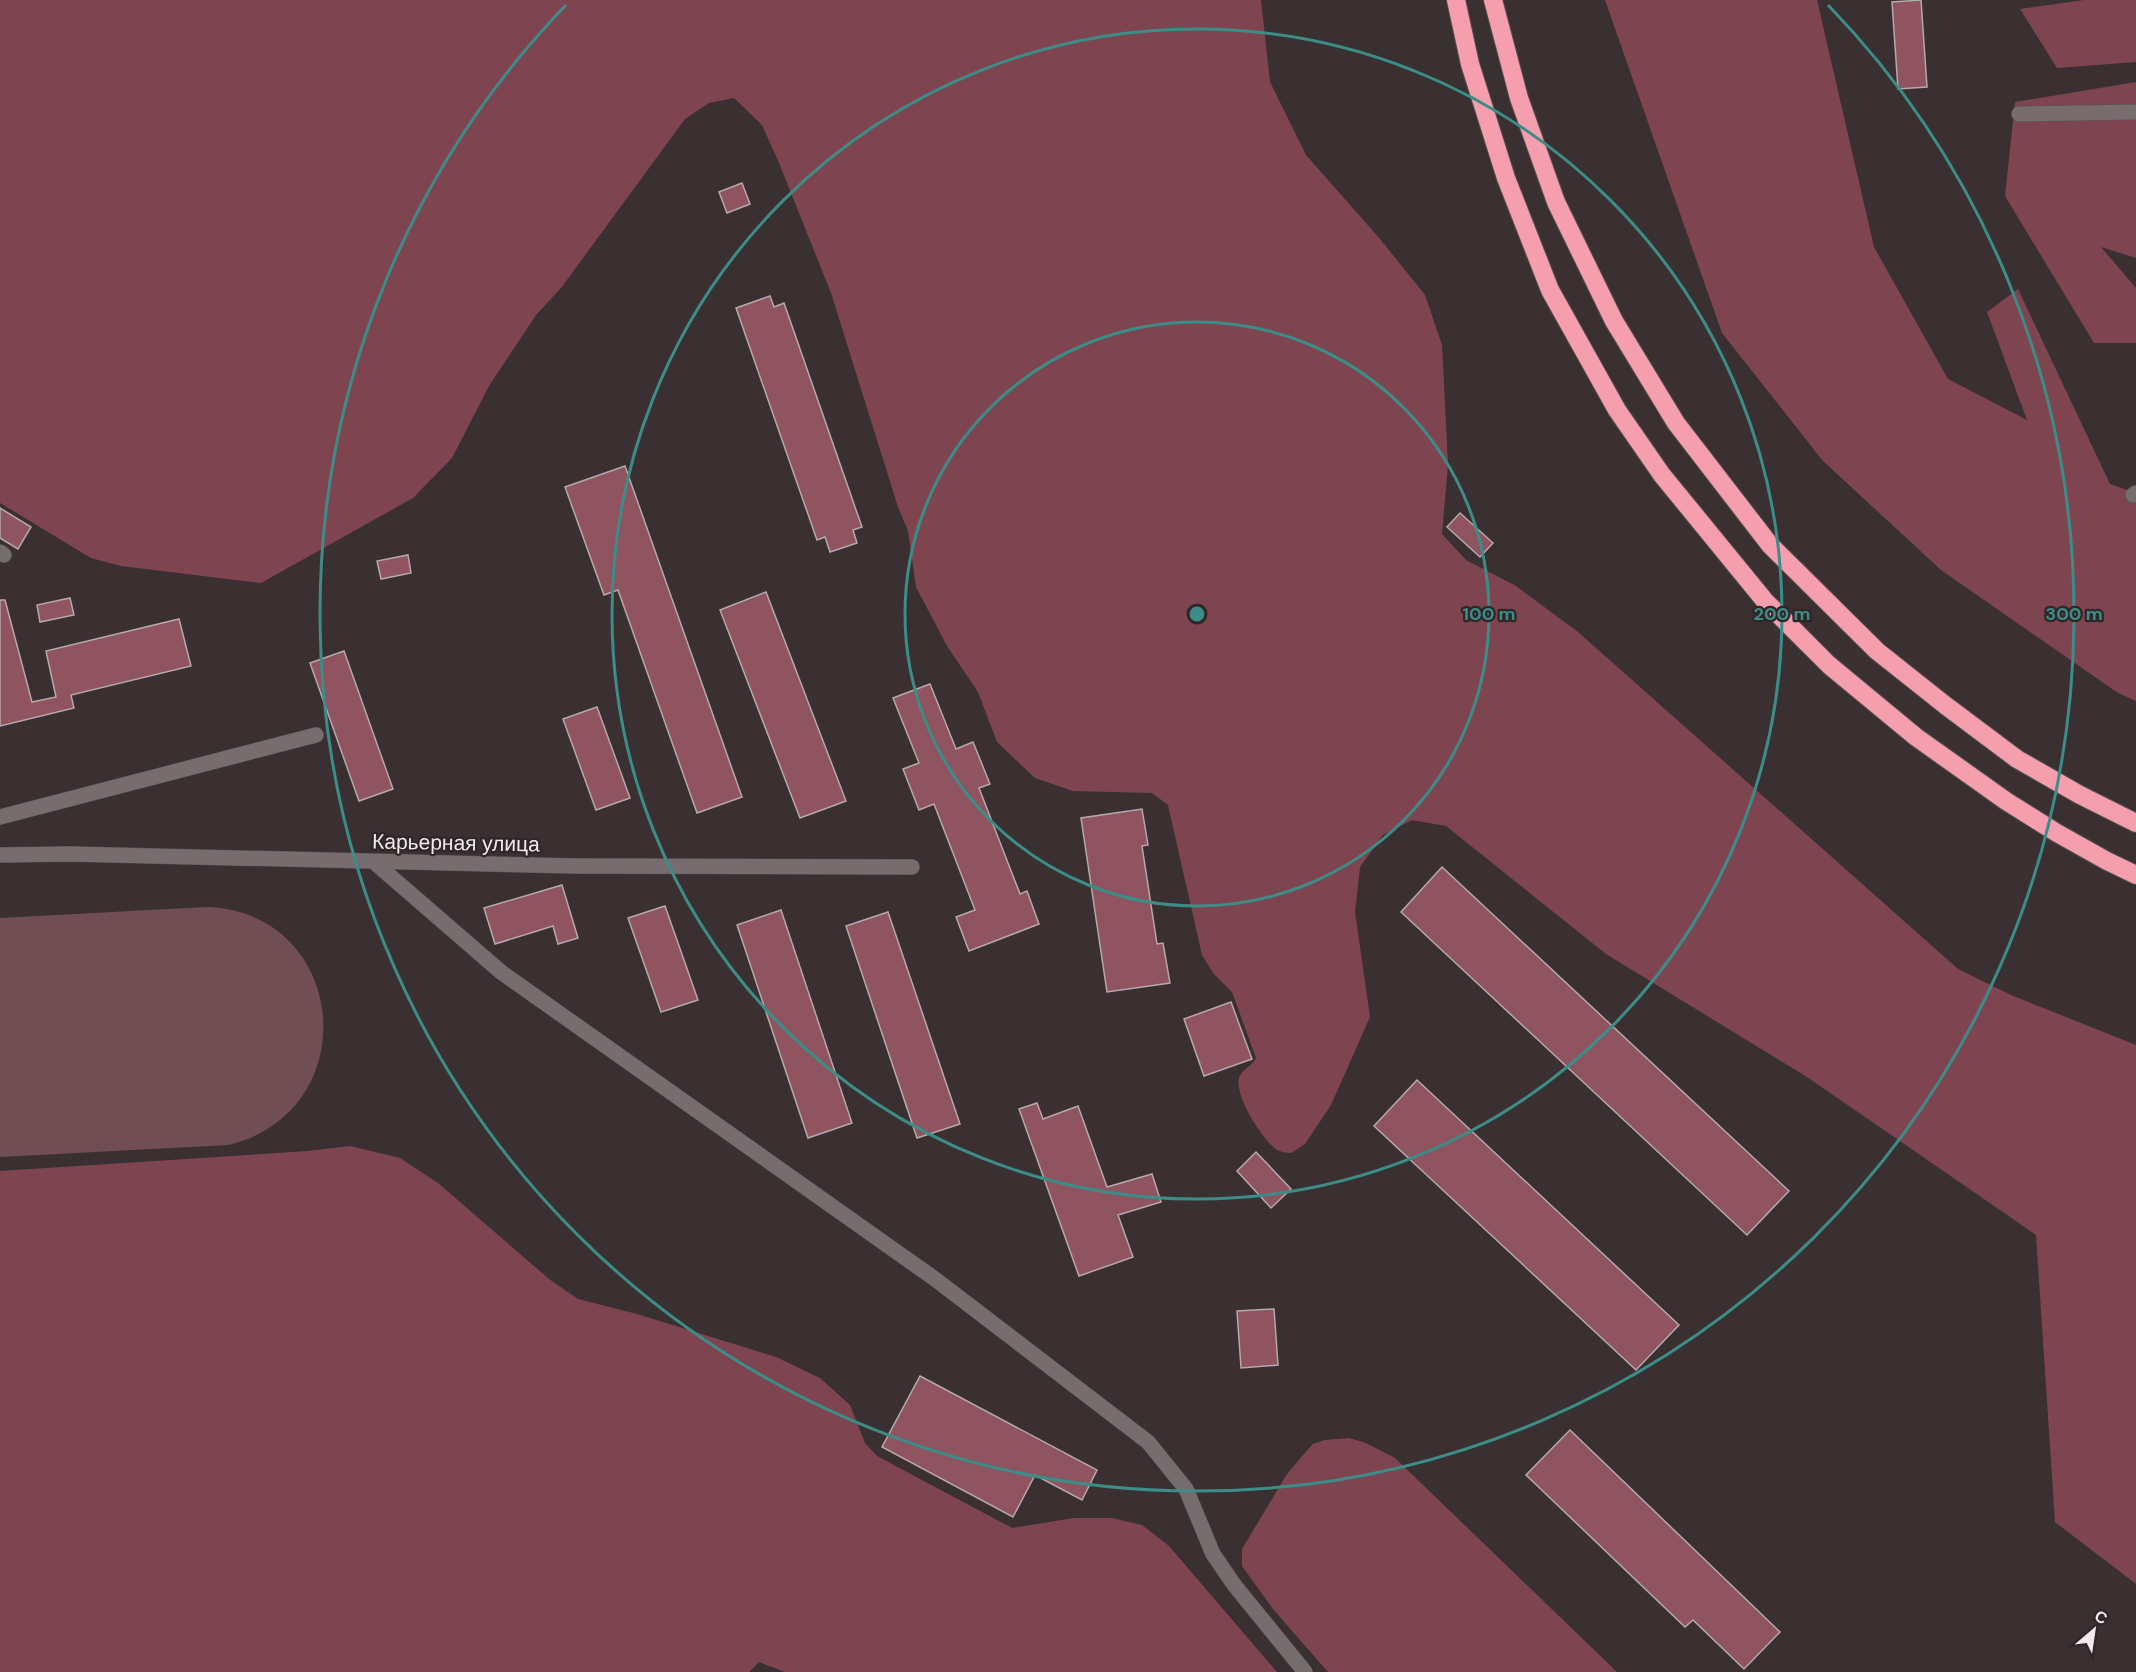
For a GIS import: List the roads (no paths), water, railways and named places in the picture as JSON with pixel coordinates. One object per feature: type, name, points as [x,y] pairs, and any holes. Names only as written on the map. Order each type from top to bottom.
[{"type":"highway","points":[[1456,0],[1470,64],[1506,178],[1550,290],[1617,410],[1662,475],[1765,601],[1828,665],[1916,737],[2006,801],[2057,833],[2136,875]]},
{"type":"highway","points":[[1493,0],[1519,98],[1556,202],[1614,321],[1676,423],[1770,545],[1877,651],[2017,759],[2080,795],[2136,823]]},
{"type":"street","points":[[2019,114],[2136,112]]},
{"type":"street","points":[[0,817],[316,735]]},
{"type":"street","name":"Карьерная улица","points":[[0,855],[70,854],[586,866],[912,867]]},
{"type":"street","points":[[374,862],[501,972],[935,1279],[1148,1442],[1186,1489],[1213,1554],[1235,1586],[1305,1672]]}]
